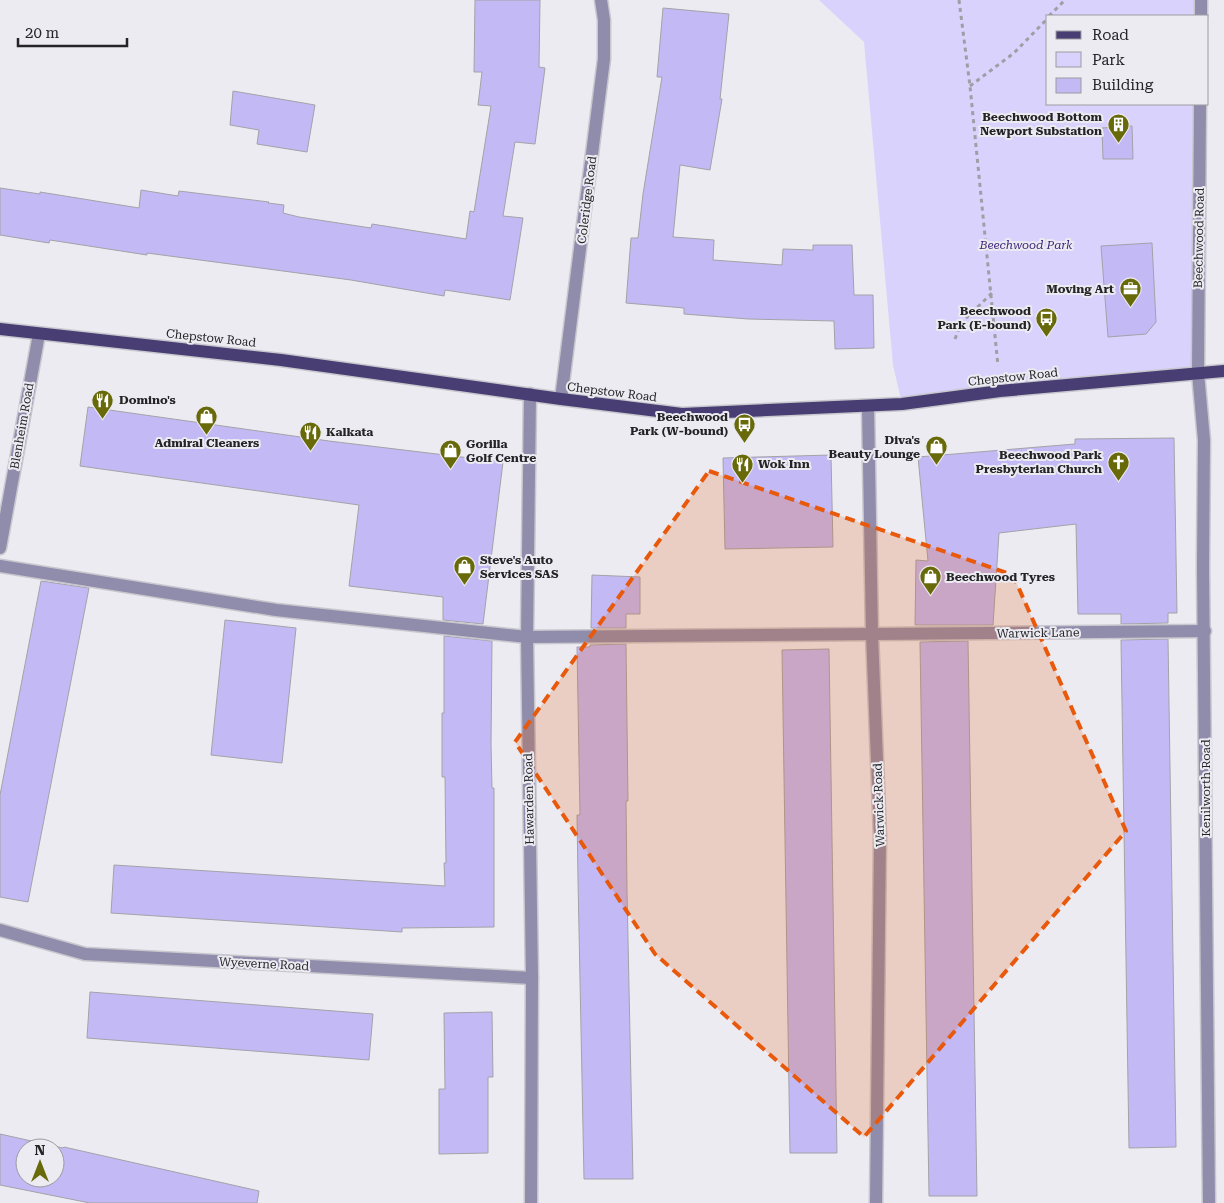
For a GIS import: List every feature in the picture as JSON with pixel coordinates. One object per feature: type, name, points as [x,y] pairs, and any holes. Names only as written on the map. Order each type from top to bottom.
[{"type":"main road","name":"Chepstow Road","points":[[0,328],[39,334],[281,360],[682,414],[868,407],[1000,391],[1224,371]]},
{"type":"street","name":"Coleridge Road","points":[[561,399],[604,59],[604,20],[601,0]]},
{"type":"street","points":[[1201,0],[1201,15]]},
{"type":"street","name":"Beechwood Road","points":[[1198,373],[1200,105]]},
{"type":"street","name":"Blenheim Road","points":[[0,548],[39,334]]},
{"type":"street","name":"Kenilworth Road","points":[[1198,373],[1204,440],[1203,567],[1209,1203]]},
{"type":"street","name":"Hawarden Road","points":[[530,394],[527,638],[532,978],[531,1203]]},
{"type":"street","name":"Warwick Road","points":[[868,407],[872,634],[880,837],[876,1203]]},
{"type":"street","name":"Warwick Lane","points":[[0,566],[276,610],[527,638],[1205,631]]},
{"type":"street","name":"Wyeverne Road","points":[[0,930],[85,954],[532,978]]},
{"type":"path","points":[[959,0],[992,293],[1000,391]]},
{"type":"path","points":[[1051,15],[1064,0]]},
{"type":"path","points":[[970,86],[1014,53],[1046,20]]},
{"type":"path","points":[[955,338],[961,323],[992,293]]},
{"type":"highlighted area","points":[[709,471],[1013,575],[1126,831],[864,1137],[655,954],[515,742]]},
{"type":"green space","name":"Beechwood Park","points":[[819,0],[1200,0],[1200,15],[1046,15],[1046,105],[1198,105],[1198,373],[902,404],[893,365],[864,42]]},
{"type":"building","points":[[475,0],[540,0],[539,67],[545,68],[535,144],[515,142],[503,216],[523,218],[510,300],[445,290],[444,296],[351,280],[147,253],[147,255],[50,240],[49,243],[0,235],[0,188],[40,194],[40,192],[139,208],[141,190],[178,196],[179,191],[284,205],[283,213],[299,217],[371,228],[372,224],[466,239],[470,211],[474,212],[491,106],[478,105],[482,72],[474,72]]},
{"type":"building","points":[[663,8],[729,14],[720,99],[722,99],[710,170],[680,165],[673,237],[714,240],[713,260],[782,265],[783,249],[813,250],[813,245],[852,245],[854,295],[873,295],[874,348],[835,349],[834,321],[748,319],[684,314],[684,308],[626,303],[631,238],[638,238],[643,194],[662,77],[657,77]]},
{"type":"building","points":[[233,91],[315,105],[307,152],[257,144],[259,130],[230,125]]},
{"type":"building","name":"Beechwood Bottom Newport Substation","points":[[1132,126],[1133,159],[1103,159],[1102,128]]},
{"type":"building","points":[[1152,243],[1156,322],[1146,334],[1108,337],[1101,246]]},
{"type":"building","points":[[88,407],[329,441],[503,462],[483,624],[443,620],[443,597],[349,586],[359,505],[80,466]]},
{"type":"building","points":[[1174,438],[1177,613],[1168,613],[1168,623],[1121,624],[1121,614],[1078,614],[1076,524],[999,533],[993,625],[915,625],[916,560],[928,561],[918,457],[1075,444],[1075,439]]},
{"type":"building","points":[[831,455],[833,547],[725,549],[723,458]]},
{"type":"building","points":[[592,575],[640,577],[640,614],[626,614],[626,628],[591,628]]},
{"type":"building","points":[[41,581],[89,588],[28,902],[0,897],[0,795]]},
{"type":"building","points":[[225,620],[296,628],[282,763],[211,755]]},
{"type":"building","points":[[444,636],[492,641],[491,744],[492,788],[494,788],[494,927],[402,928],[402,932],[111,913],[114,865],[445,886],[445,777],[442,777]]},
{"type":"building","points":[[1168,639],[1176,1147],[1129,1148],[1121,640]]},
{"type":"building","points":[[968,641],[977,1196],[929,1196],[920,642]]},
{"type":"building","points":[[626,644],[627,891],[633,1179],[584,1179],[577,815],[580,815],[577,647]]},
{"type":"building","points":[[829,649],[837,1153],[790,1153],[782,650]]},
{"type":"building","points":[[90,992],[373,1014],[369,1060],[87,1038]]},
{"type":"building","points":[[492,1012],[493,1077],[488,1077],[488,1153],[439,1154],[439,1089],[445,1089],[444,1013]]},
{"type":"building","points":[[0,1134],[18,1138],[15,1138],[15,1188],[0,1185]]},
{"type":"building","points":[[65,1147],[259,1191],[257,1203],[90,1203],[15,1188],[65,1188]]},
{"type":"place","name":"Beechwood Bottom Newport Substation","points":[[1118,143]]},
{"type":"place","name":"Moving Art","points":[[1130,308]]},
{"type":"place","name":"Beechwood Park (E-bound)","points":[[1047,337]]},
{"type":"place","name":"Domino's","points":[[103,419]]},
{"type":"place","name":"Admiral Cleaners","points":[[207,435]]},
{"type":"place","name":"Beechwood Park (W-bound)","points":[[744,443]]},
{"type":"place","name":"Kalkata","points":[[310,451]]},
{"type":"place","name":"Diva's Beauty Lounge","points":[[936,466]]},
{"type":"place","name":"Gorilla Golf Centre","points":[[450,470]]},
{"type":"place","name":"Beechwood Park Presbyterian Church","points":[[1118,481]]},
{"type":"place","name":"Wok Inn","points":[[742,483]]},
{"type":"place","name":"Steve's Auto Services SAS","points":[[464,586]]},
{"type":"place","name":"Beechwood Tyres","points":[[930,596]]}]
